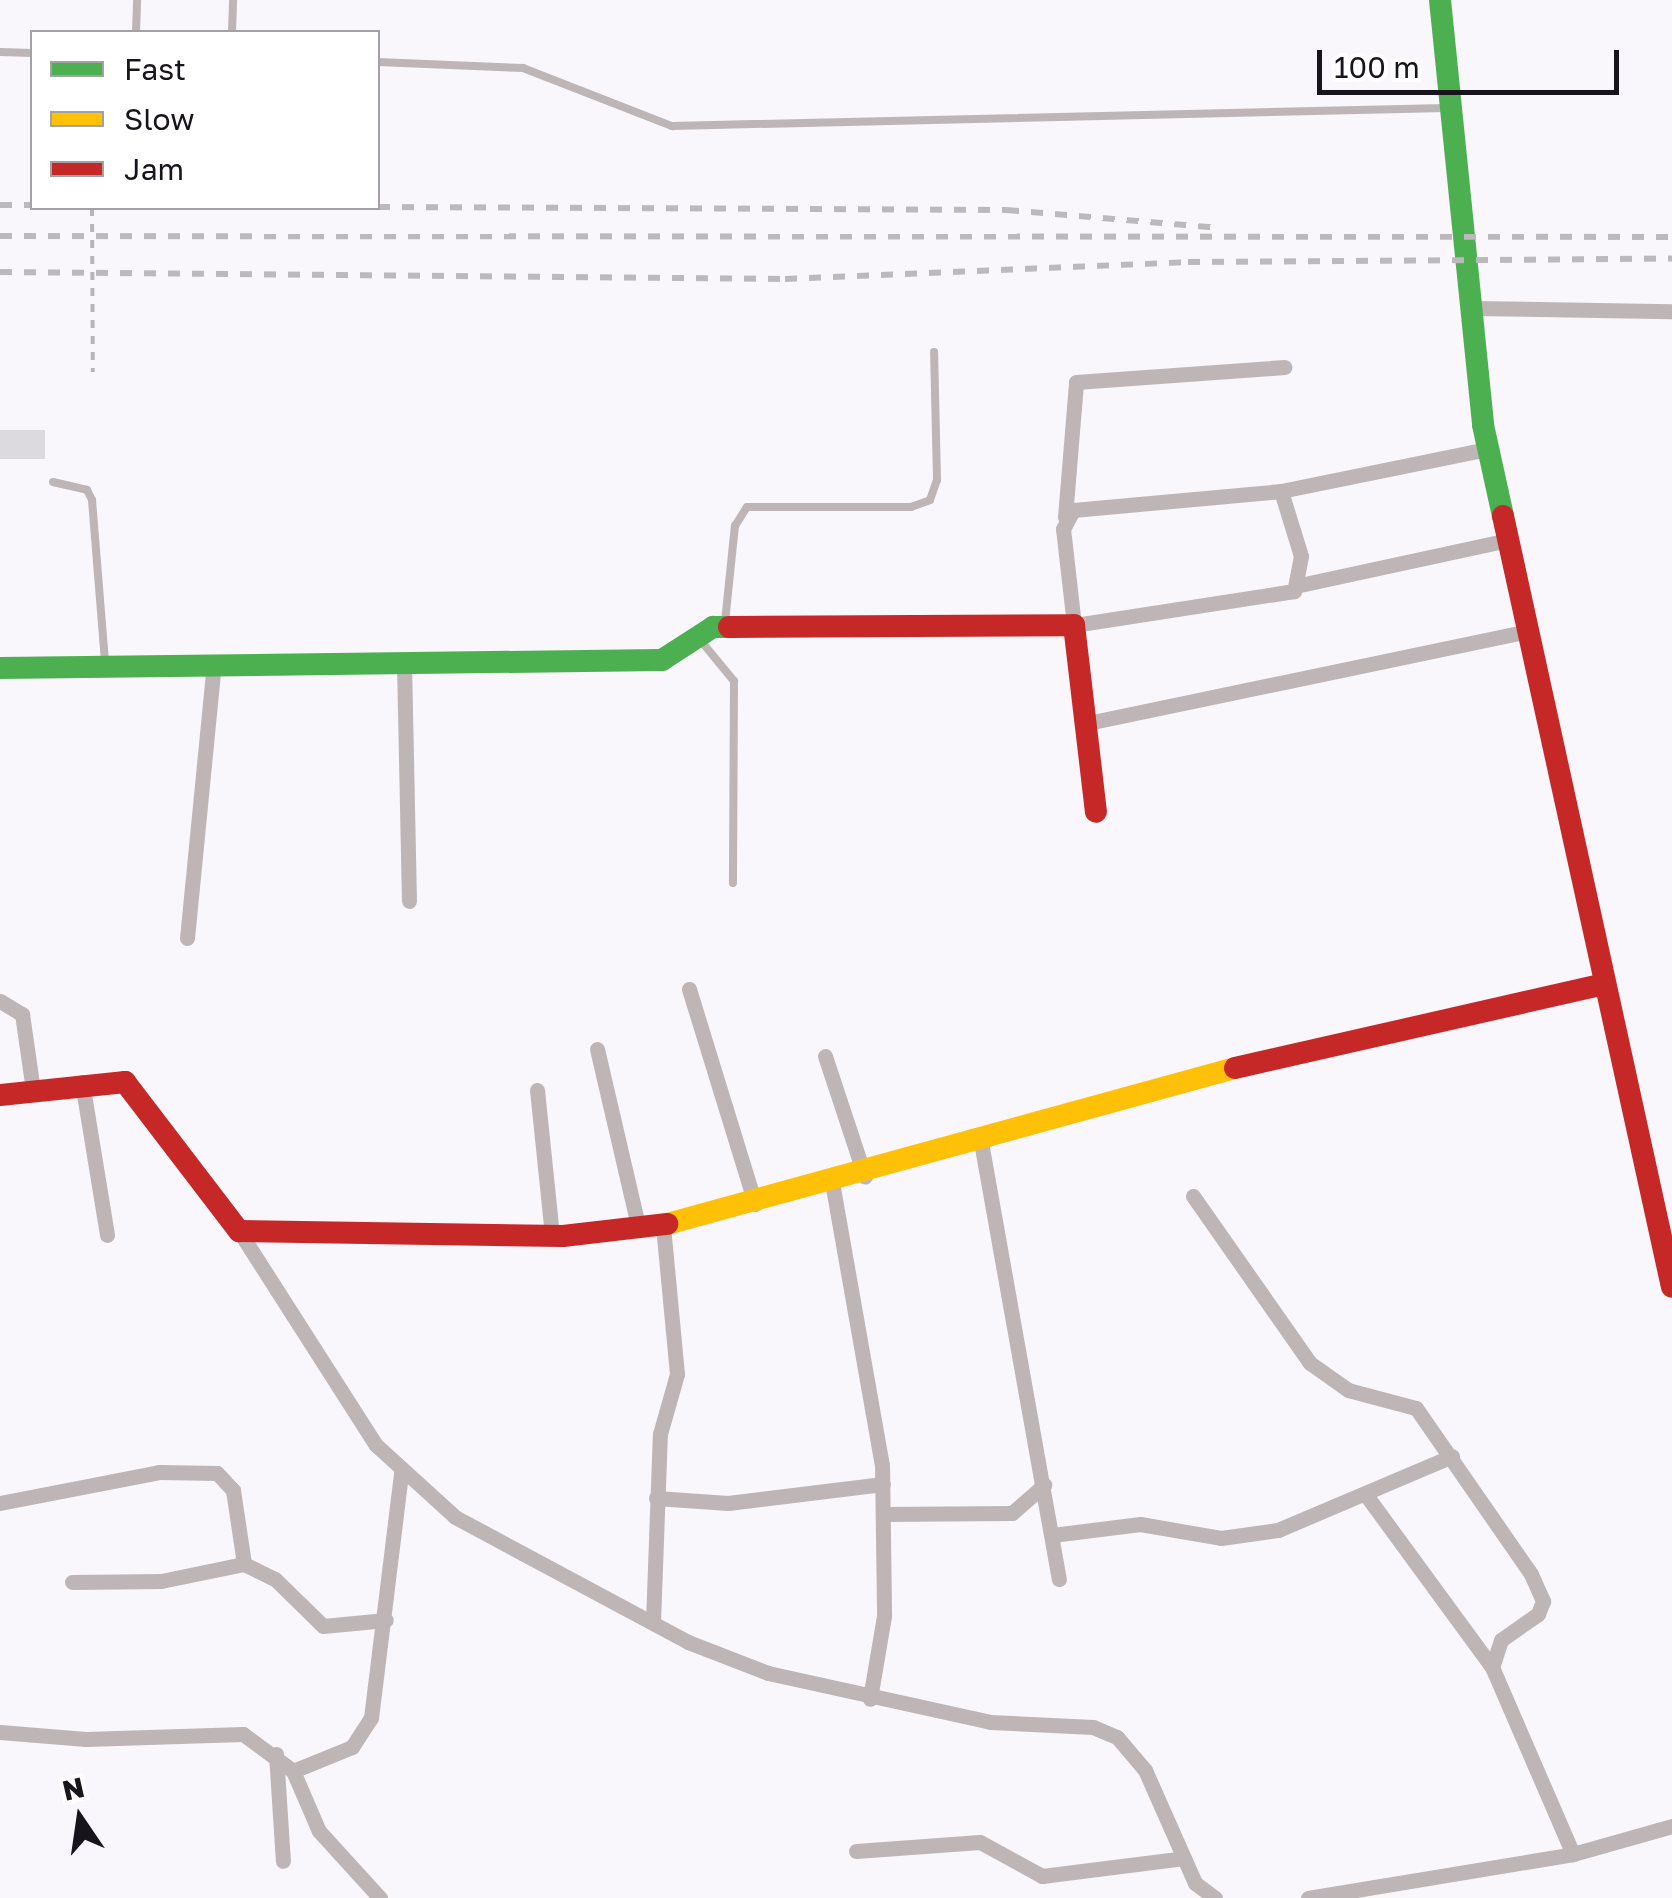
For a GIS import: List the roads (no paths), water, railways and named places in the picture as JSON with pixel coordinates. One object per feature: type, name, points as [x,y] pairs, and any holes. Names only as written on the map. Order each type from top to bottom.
[{"type":"street","points":[[1440,0],[1488,449],[1671,1274]]},
{"type":"street","points":[[1472,308],[1672,311]]},
{"type":"street","points":[[1096,812],[1083,724],[1065,517],[1076,382],[1284,367]]},
{"type":"street","points":[[1065,517],[1097,507],[1281,491],[1488,449]]},
{"type":"street","points":[[1281,491],[1301,556],[1300,585]]},
{"type":"street","points":[[0,668],[662,660],[698,632],[724,626],[1074,625],[1282,595],[1300,585],[1508,540]]},
{"type":"street","points":[[1083,724],[1527,631]]},
{"type":"street","points":[[404,662],[409,901]]},
{"type":"street","points":[[187,938],[214,664]]},
{"type":"street","points":[[239,1231],[552,1236],[651,1227],[865,1177],[1252,1063],[1605,984]]},
{"type":"street","points":[[689,988],[755,1204]]},
{"type":"street","points":[[0,1000],[22,1014],[34,1090]]},
{"type":"street","points":[[597,1049],[651,1227],[677,1374],[660,1434],[653,1622]]},
{"type":"street","points":[[825,1056],[865,1177]]},
{"type":"street","points":[[82,1082],[106,1235]]},
{"type":"street","points":[[0,1095],[82,1082],[125,1082],[137,1090],[239,1231],[401,1472],[472,1528],[653,1622],[756,1669],[870,1698],[1117,1736],[1145,1770],[1184,1858],[1193,1890],[1215,1898]]},
{"type":"street","points":[[537,1090],[552,1236]]},
{"type":"street","points":[[981,1142],[1059,1579]]},
{"type":"street","points":[[832,1182],[882,1484],[883,1636],[870,1698]]},
{"type":"street","points":[[1192,1196],[1310,1364],[1348,1390],[1416,1408],[1452,1456],[1543,1601],[1538,1614],[1501,1640],[1492,1667]]},
{"type":"street","points":[[1052,1535],[1140,1524],[1246,1536],[1366,1495],[1452,1456]]},
{"type":"street","points":[[0,1503],[160,1472],[217,1473],[233,1490],[244,1564]]},
{"type":"street","points":[[292,1771],[362,1736],[386,1620],[401,1472]]},
{"type":"street","points":[[656,1498],[728,1503],[882,1484]]},
{"type":"street","points":[[883,1514],[1012,1513],[1044,1485]]},
{"type":"street","points":[[1366,1495],[1492,1667],[1573,1854]]},
{"type":"street","points":[[72,1582],[161,1581],[244,1564],[275,1579],[323,1626],[386,1620]]},
{"type":"street","points":[[0,1732],[86,1739],[229,1730],[276,1754],[292,1771],[318,1831],[380,1898]]},
{"type":"street","points":[[276,1754],[283,1861]]},
{"type":"street","points":[[1308,1898],[1573,1854],[1672,1826]]},
{"type":"street","points":[[856,1851],[980,1842],[1042,1876],[1184,1858]]},
{"type":"lane","points":[[136,30],[137,0]]},
{"type":"lane","points":[[232,30],[233,0]]},
{"type":"lane","points":[[0,52],[30,53]]},
{"type":"lane","points":[[380,62],[523,68],[672,126],[1451,108]]},
{"type":"lane","points":[[724,626],[735,526],[747,507],[911,507],[930,500],[938,480],[934,352]]},
{"type":"lane","points":[[53,482],[86,490],[92,500],[106,666]]},
{"type":"lane","points":[[698,632],[706,654],[734,681],[733,883]]},
{"type":"railway","points":[[0,205],[30,205]]},
{"type":"railway","points":[[380,207],[1007,210],[1211,227]]},
{"type":"railway","points":[[0,236],[1672,237]]},
{"type":"railway","points":[[0,272],[785,279],[1188,262],[1672,259]]}]
